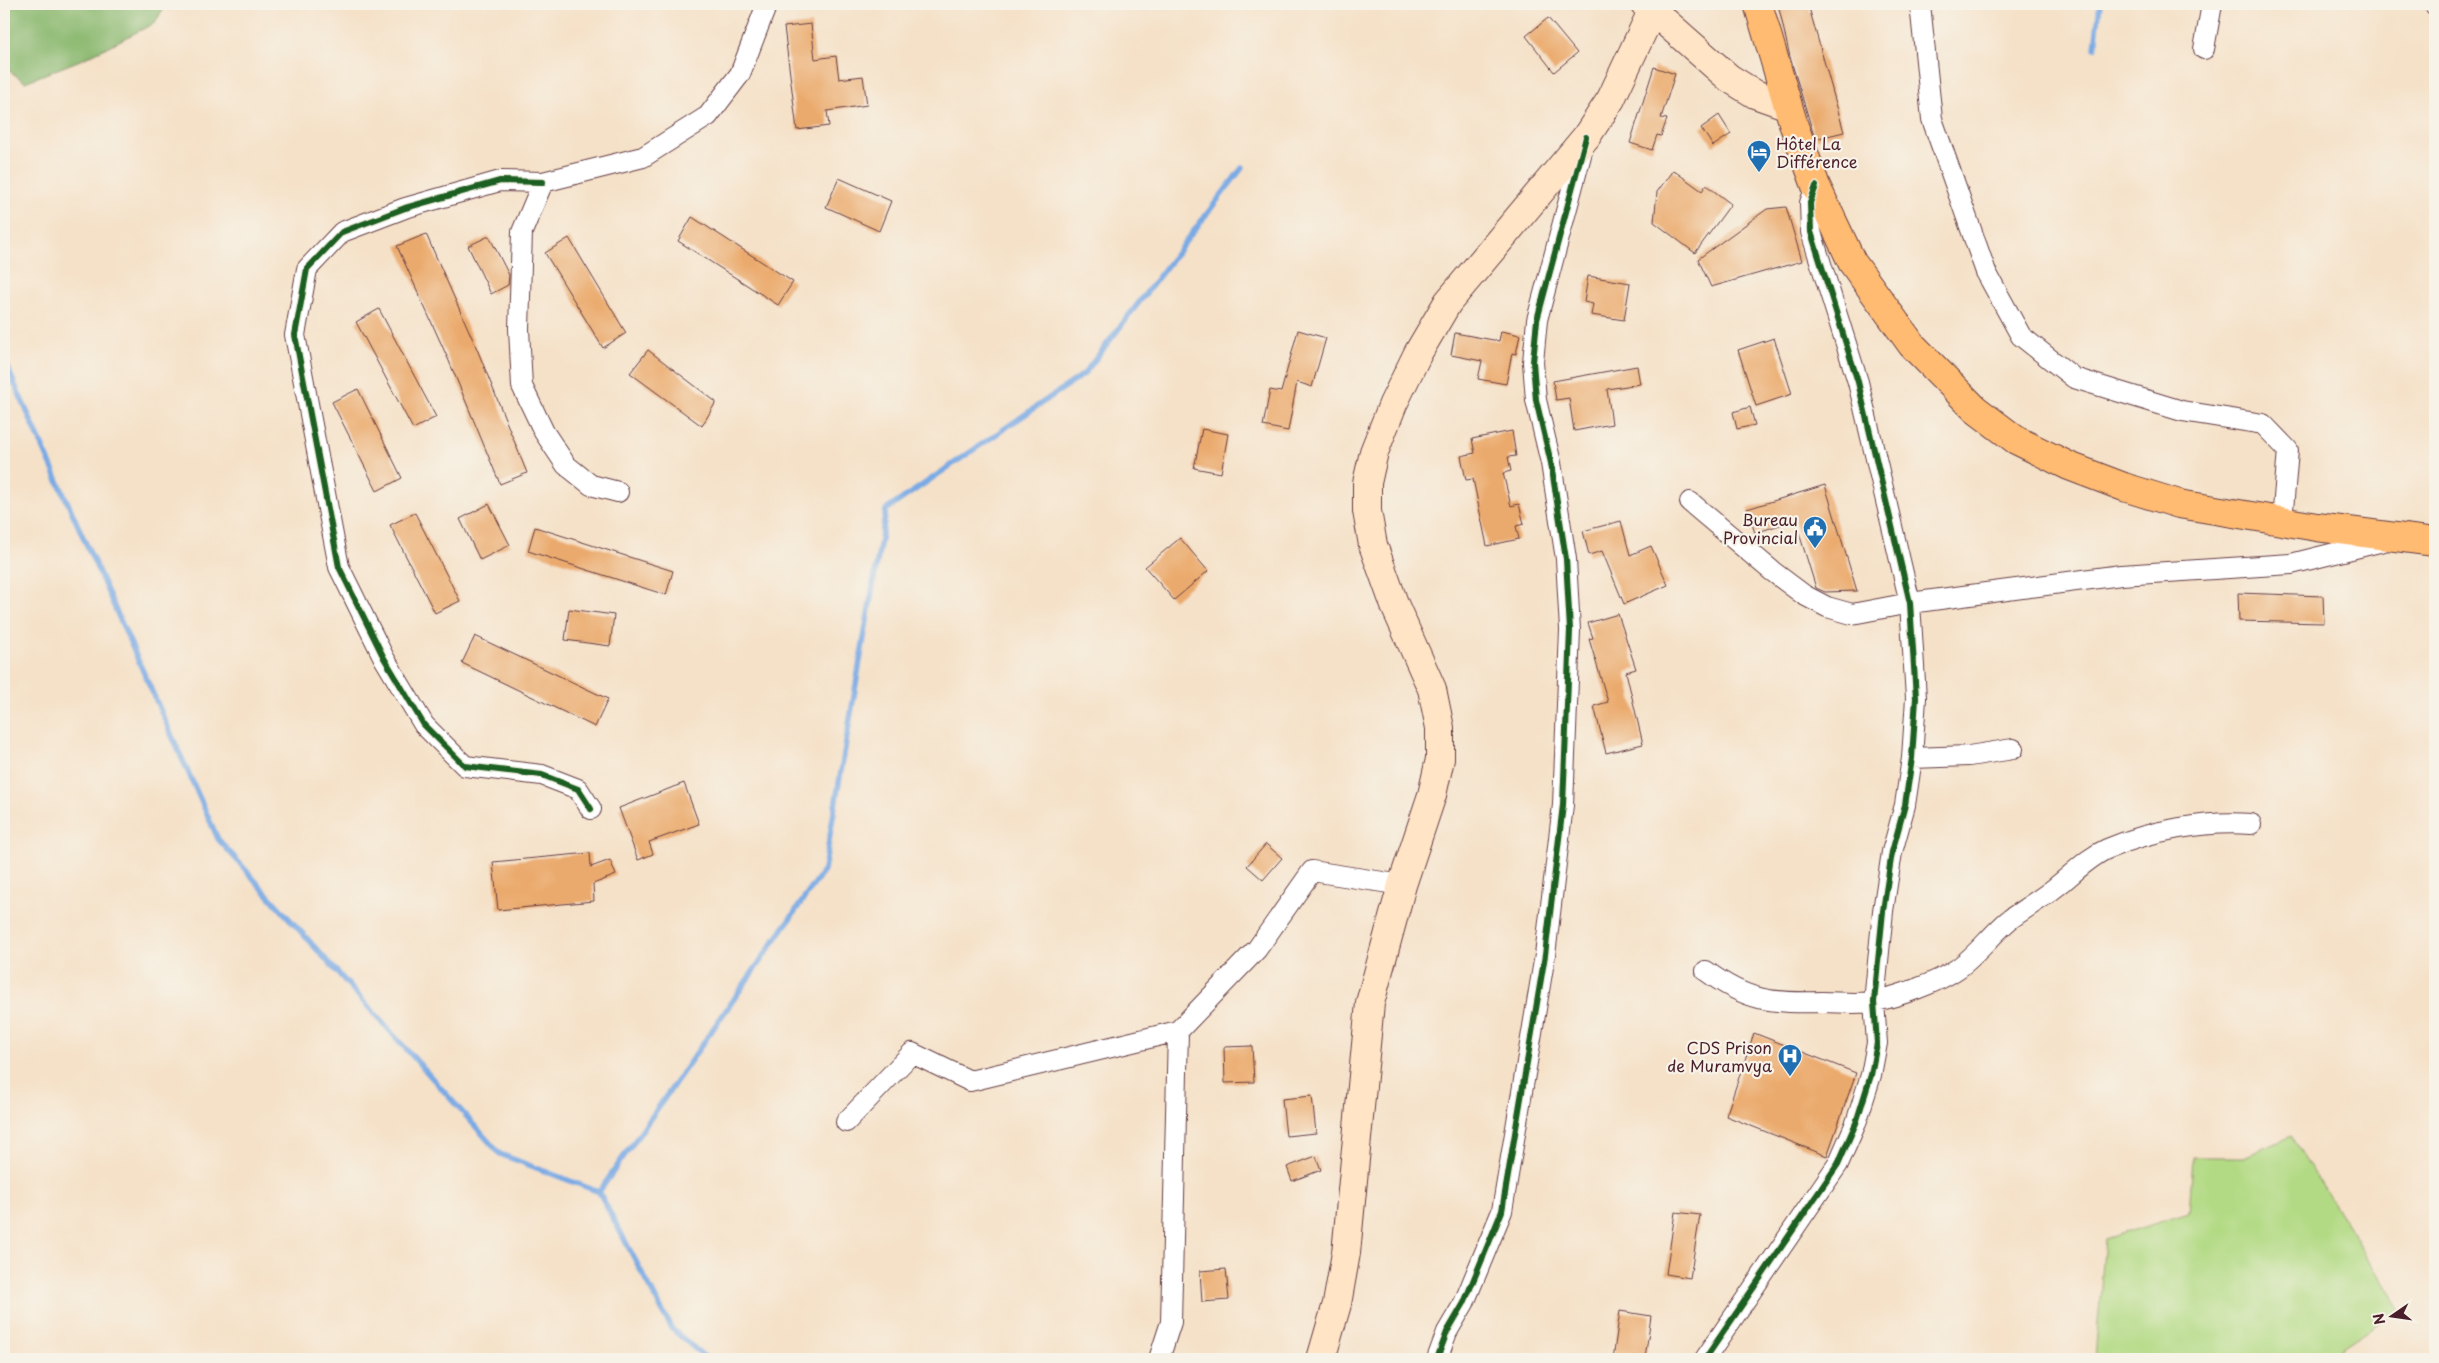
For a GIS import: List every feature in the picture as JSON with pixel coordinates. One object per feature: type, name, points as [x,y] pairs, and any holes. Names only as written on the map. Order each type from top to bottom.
[{"type":"main road","points":[[1758,4],[1786,105],[1816,186],[1852,262],[1912,345],[1975,409],[2016,440],[2069,466],[2124,488],[2179,504],[2282,522],[2435,542]]},
{"type":"main road","points":[[1321,1359],[1337,1304],[1346,1253],[1370,1003],[1402,885],[1432,795],[1440,759],[1440,728],[1432,689],[1395,606],[1373,545],[1367,511],[1367,483],[1372,460],[1393,404],[1418,353],[1448,302],[1586,137],[1612,99],[1649,6],[1729,78],[1754,94],[1786,105]]},
{"type":"street","points":[[591,809],[578,788],[542,775],[465,766],[424,725],[384,658],[339,567],[295,335],[307,269],[342,232],[404,208],[500,181],[543,182],[643,157],[708,116],[740,74],[767,4]]},
{"type":"street","points":[[1920,4],[1932,119],[1986,272],[2021,336],[2074,378],[2182,411],[2263,424],[2288,450],[2282,522]]},
{"type":"street","points":[[2204,48],[2212,4]]},
{"type":"street","points":[[1437,1359],[1447,1332],[1468,1295],[1502,1211],[1545,955],[1562,814],[1570,630],[1566,559],[1551,463],[1536,400],[1533,362],[1537,320],[1586,137]]},
{"type":"street","points":[[543,182],[522,232],[519,328],[522,386],[544,432],[566,465],[591,484],[618,492]]},
{"type":"street","points":[[1705,1359],[1838,1164],[1856,1123],[1872,1076],[1876,1043],[1874,1002],[1887,886],[1892,852],[1905,805],[1912,758],[1916,698],[1910,603],[1858,382],[1811,232],[1810,203],[1816,186]]},
{"type":"street","points":[[1690,502],[1804,596],[1827,607],[1852,614],[1910,603],[2121,575],[2199,568],[2291,564],[2394,538]]},
{"type":"street","points":[[1912,758],[1969,756],[2013,749]]},
{"type":"street","points":[[1706,971],[1728,988],[1754,998],[1785,1003],[1874,1002],[1930,982],[1957,969],[2008,921],[2056,888],[2083,864],[2106,850],[2135,839],[2184,828],[2225,822],[2252,824]]},
{"type":"street","points":[[846,1122],[912,1053],[970,1081],[1178,1031],[1257,949],[1312,871],[1402,885]]},
{"type":"street","points":[[1159,1359],[1171,1322],[1178,1031]]},
{"type":"green space","points":[[4,4],[166,4],[155,23],[83,59],[25,82],[4,67]]},
{"type":"green space","points":[[2291,1136],[2400,1310],[2339,1350],[2341,1359],[2095,1359],[2105,1239],[2189,1213],[2193,1157],[2244,1157]]},
{"type":"building","points":[[1778,4],[1808,4],[1844,132],[1815,139],[1790,57]]},
{"type":"building","points":[[1548,18],[1577,53],[1554,72],[1526,36]]},
{"type":"building","points":[[811,24],[815,59],[836,56],[839,79],[863,76],[867,105],[827,111],[829,126],[797,130],[784,27]]},
{"type":"building","points":[[1654,67],[1675,74],[1661,118],[1667,119],[1661,136],[1657,135],[1652,150],[1630,143]]},
{"type":"building","points":[[1719,115],[1731,134],[1713,146],[1701,128]]},
{"type":"building","points":[[1673,170],[1702,191],[1706,185],[1731,204],[1695,253],[1654,222],[1657,192]]},
{"type":"building","points":[[839,178],[891,201],[879,231],[826,207]]},
{"type":"building","points":[[1786,207],[1802,261],[1711,287],[1698,259],[1767,209]]},
{"type":"building","points":[[692,217],[793,282],[778,305],[678,241]]},
{"type":"building","points":[[426,234],[477,349],[527,473],[500,484],[449,361],[397,246]]},
{"type":"building","points":[[489,236],[509,275],[508,285],[491,294],[468,246]]},
{"type":"building","points":[[569,238],[626,333],[603,348],[545,253]]},
{"type":"building","points":[[1588,276],[1630,283],[1624,320],[1591,315],[1593,304],[1584,302]]},
{"type":"building","points":[[379,309],[436,417],[413,429],[356,322]]},
{"type":"building","points":[[1298,330],[1326,338],[1312,387],[1297,382],[1288,431],[1263,426],[1270,390],[1281,392]]},
{"type":"building","points":[[1501,331],[1520,335],[1516,354],[1512,353],[1506,384],[1478,379],[1482,361],[1451,355],[1455,333],[1499,341]]},
{"type":"building","points":[[1774,338],[1792,394],[1756,406],[1738,350]]},
{"type":"building","points":[[648,350],[716,402],[702,426],[630,373]]},
{"type":"building","points":[[1637,366],[1640,384],[1607,389],[1612,424],[1574,431],[1569,398],[1556,400],[1553,381]]},
{"type":"building","points":[[358,389],[402,478],[377,491],[332,402]]},
{"type":"building","points":[[1750,407],[1755,425],[1737,429],[1733,412]]},
{"type":"building","points":[[1202,429],[1228,434],[1221,473],[1194,468]]},
{"type":"building","points":[[1512,431],[1516,456],[1508,457],[1511,471],[1503,473],[1511,506],[1519,504],[1524,524],[1516,526],[1519,539],[1487,546],[1473,479],[1466,480],[1461,456],[1475,453],[1472,439]]},
{"type":"building","points":[[1825,485],[1857,591],[1825,592],[1816,588],[1795,520],[1755,533],[1747,509]]},
{"type":"building","points":[[489,504],[510,545],[480,560],[460,519]]},
{"type":"building","points":[[415,513],[460,601],[435,613],[390,525]]},
{"type":"building","points":[[1621,521],[1630,555],[1651,546],[1668,585],[1624,604],[1602,551],[1589,555],[1583,531]]},
{"type":"building","points":[[535,527],[673,571],[666,595],[528,551]]},
{"type":"building","points":[[1180,538],[1208,571],[1174,600],[1145,567]]},
{"type":"building","points":[[2238,593],[2323,596],[2324,623],[2239,621]]},
{"type":"building","points":[[569,609],[614,615],[610,646],[565,640]]},
{"type":"building","points":[[1618,614],[1636,669],[1626,672],[1643,744],[1606,753],[1594,706],[1608,702],[1589,639],[1593,638],[1588,623]]},
{"type":"building","points":[[475,636],[608,699],[595,727],[462,663]]},
{"type":"building","points":[[684,783],[699,824],[649,842],[653,854],[638,860],[619,808]]},
{"type":"building","points":[[1266,844],[1282,858],[1263,880],[1247,866]]},
{"type":"building","points":[[590,853],[591,867],[610,860],[616,875],[593,884],[594,901],[498,910],[493,862]]},
{"type":"building","points":[[1754,1033],[1856,1073],[1827,1156],[1726,1116]]},
{"type":"building","points":[[1252,1046],[1254,1082],[1225,1083],[1224,1047]]},
{"type":"building","points":[[1312,1096],[1316,1133],[1286,1136],[1282,1099]]},
{"type":"building","points":[[1316,1156],[1321,1170],[1292,1181],[1287,1167]]},
{"type":"building","points":[[1675,1212],[1700,1215],[1690,1278],[1666,1274]]},
{"type":"building","points":[[1226,1269],[1229,1300],[1202,1302],[1200,1271]]},
{"type":"building","points":[[1620,1311],[1651,1316],[1645,1359],[1613,1359]]},
{"type":"waterway","points":[[2095,48],[2100,4]]},
{"type":"waterway","points":[[599,1192],[824,870],[886,510],[1084,374],[1242,168]]},
{"type":"waterway","points":[[4,360],[218,839],[500,1154],[599,1192],[672,1329],[707,1359]]},
{"type":"cycle path","points":[[1437,1359],[1447,1332],[1464,1303],[1502,1211],[1545,955],[1563,805],[1570,630],[1566,559],[1551,463],[1536,400],[1533,362],[1537,320],[1586,137]]},
{"type":"cycle path","points":[[543,182],[500,181],[405,208],[342,232],[307,269],[295,335],[339,567],[384,658],[424,725],[465,766],[542,775],[578,789],[591,809]]},
{"type":"cycle path","points":[[1705,1359],[1838,1164],[1856,1123],[1871,1075],[1877,1043],[1874,1002],[1883,911],[1892,852],[1905,805],[1912,758],[1916,698],[1910,603],[1858,382],[1811,232],[1810,203],[1816,186]]},
{"type":"place","name":"Hôtel La Différence","points":[[1759,173]]},
{"type":"place","name":"Bureau Provincial","points":[[1815,549]]},
{"type":"place","name":"CDS Prison de Muramvya","points":[[1790,1077]]}]
